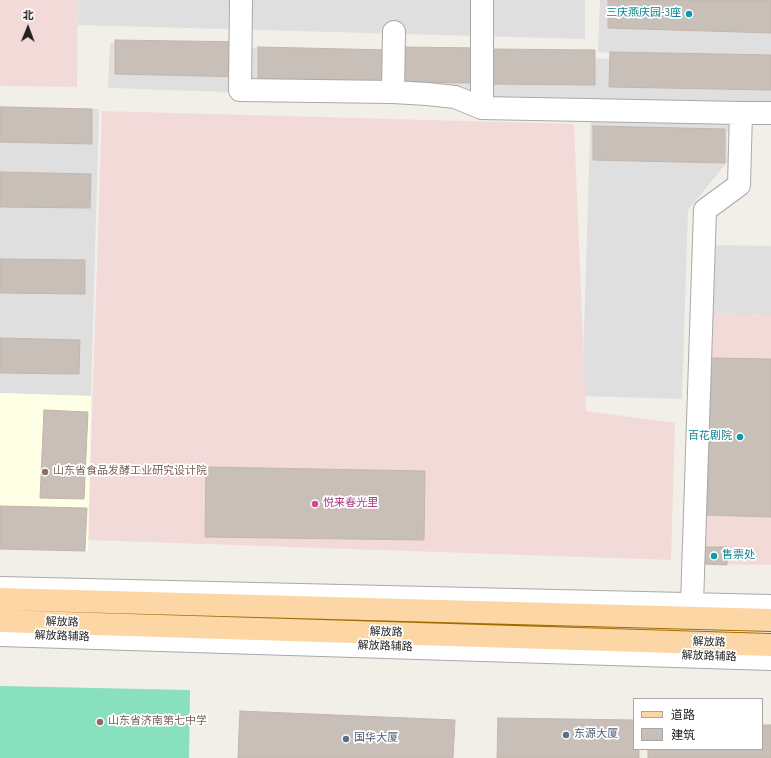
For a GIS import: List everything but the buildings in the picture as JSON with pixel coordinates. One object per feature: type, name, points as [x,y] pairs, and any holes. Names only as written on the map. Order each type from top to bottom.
[{"type":"main road","name":"解放路","points":[[0,599],[771,620]]},
{"type":"main road","name":"解放路","points":[[0,621],[771,645]]},
{"type":"street","points":[[241,0],[240,90],[392,92],[427,94],[455,97],[482,108],[771,113]]},
{"type":"street","points":[[482,0],[482,108]]},
{"type":"street","points":[[392,92],[394,32]]},
{"type":"street","points":[[692,604],[705,210],[739,185],[741,113]]},
{"type":"street","points":[[0,588],[771,606]]},
{"type":"street","name":"解放路辅路","points":[[0,635],[771,659]]},
{"type":"shaded area","points":[[0,0],[78,0],[77,87],[0,86]]},
{"type":"shaded area","points":[[78,0],[585,0],[585,39],[78,25]]},
{"type":"shaded area","points":[[600,0],[771,0],[771,63],[598,52]]},
{"type":"shaded area","points":[[110,43],[771,64],[771,106],[727,133],[728,161],[688,210],[682,399],[582,396],[591,104],[108,88]]},
{"type":"shaded area","points":[[0,106],[99,109],[91,396],[0,393]]},
{"type":"shaded area","points":[[102,111],[574,124],[586,411],[675,423],[671,560],[88,540]]},
{"type":"shaded area","points":[[707,245],[771,246],[771,316],[706,314]]},
{"type":"shaded area","points":[[706,314],[771,316],[771,565],[701,564]]},
{"type":"shaded area","name":"山东省食品发酵工业研究设计院","points":[[0,393],[91,396],[88,551],[0,549]]},
{"type":"green space","name":"山东省济南第七中学","points":[[0,686],[190,690],[189,758],[0,758]]},
{"type":"place","name":"三庆燕庆园-3座","points":[[689,14]]},
{"type":"place","name":"百花剧院","points":[[740,437]]},
{"type":"place","name":"山东省食品发酵工业研究设计院","points":[[45,472]]},
{"type":"place","name":"悦来春光里","points":[[315,504]]},
{"type":"place","name":"售票处","points":[[714,556]]},
{"type":"place","name":"山东省济南第七中学","points":[[100,722]]},
{"type":"place","name":"东源大厦","points":[[566,735]]},
{"type":"place","name":"国华大厦","points":[[346,739]]}]
